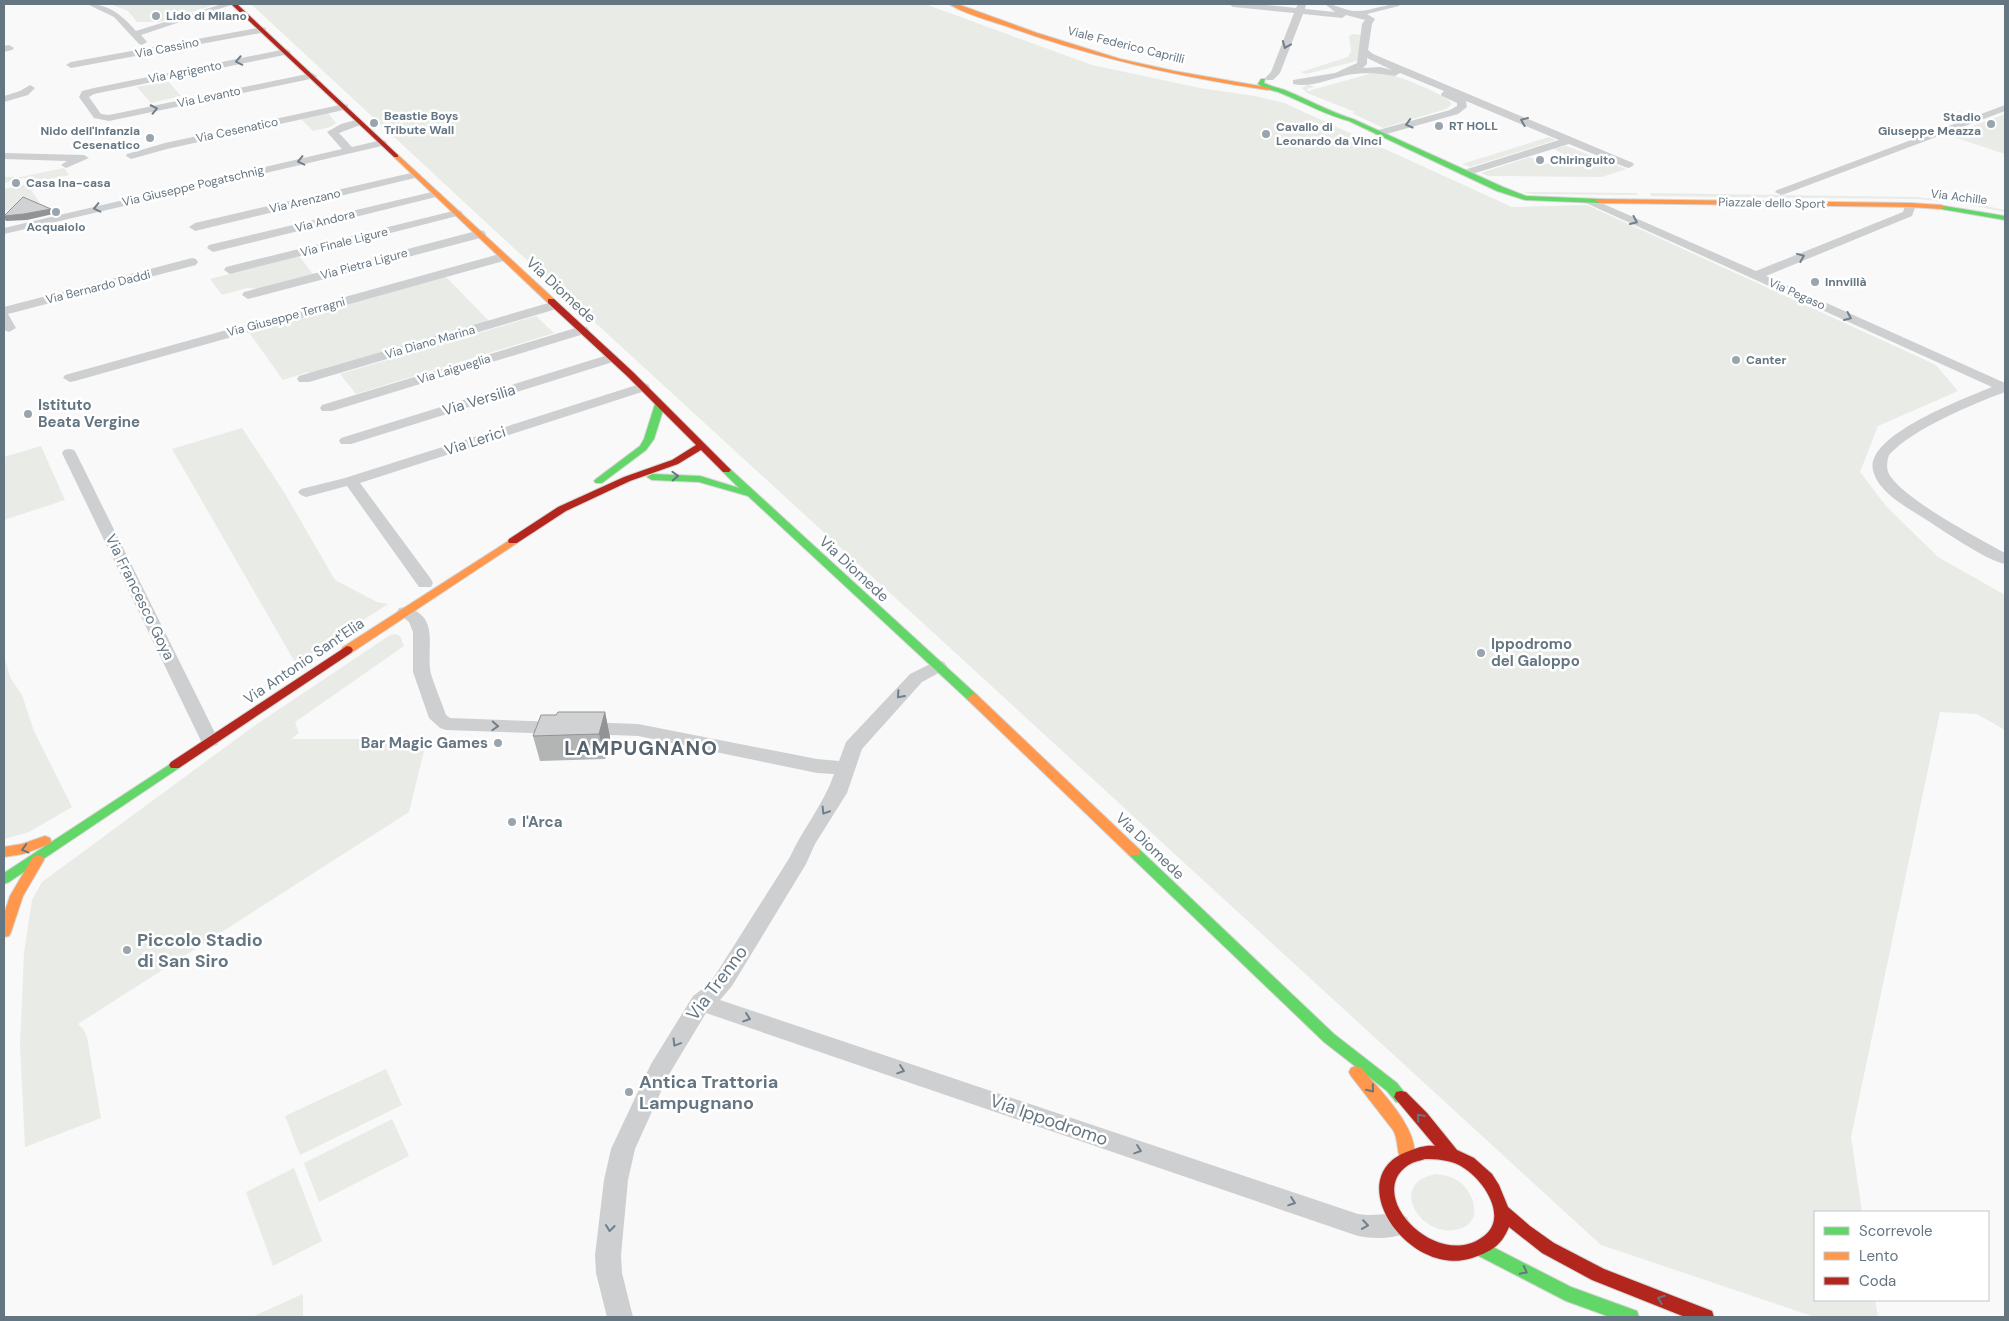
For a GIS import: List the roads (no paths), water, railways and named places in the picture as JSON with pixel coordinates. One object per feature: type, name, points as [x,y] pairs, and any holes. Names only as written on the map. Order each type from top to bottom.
[{"type":"street","points":[[90,4],[113,13],[151,51]]},
{"type":"street","points":[[135,34],[230,4]]},
{"type":"street","name":"Via Diomede","points":[[234,4],[643,387],[753,496],[938,666],[1329,1038],[1392,1087],[1422,1118],[1450,1155]]},
{"type":"street","name":"Viale Federico Caprilli","points":[[952,4],[1097,55],[1209,79],[1269,84]]},
{"type":"street","points":[[1233,4],[1301,7],[1314,12],[1362,19],[1367,24]]},
{"type":"street","points":[[1301,7],[1269,84],[1288,90],[1296,85],[1361,67],[1365,52],[1367,24],[1370,18],[1338,9],[1329,4]]},
{"type":"street","points":[[1349,16],[1396,4]]},
{"type":"street","points":[[126,24],[142,27],[161,25]]},
{"type":"street","name":"Via Cassino","points":[[71,65],[263,30]]},
{"type":"street","name":"Via Agrigento","points":[[106,118],[98,116],[84,97],[84,94],[94,90],[286,52]]},
{"type":"street","points":[[1365,52],[1370,56],[1629,165]]},
{"type":"street","points":[[1340,73],[1380,70],[1394,72],[1462,102],[1462,107],[1454,112],[1379,133]]},
{"type":"street","name":"Via Levanto","points":[[106,118],[312,76]]},
{"type":"street","name":"Piazzale dello Sport","points":[[1269,84],[1329,114],[1351,120],[1510,194],[1525,198],[1590,201],[1910,205]]},
{"type":"street","name":"Piazzale dello Sport","points":[[1296,85],[1305,94],[1342,112],[1351,120]]},
{"type":"street","points":[[4,99],[24,93],[30,88],[14,86]]},
{"type":"street","name":"Via Cesenatico","points":[[131,156],[165,146],[344,107]]},
{"type":"street","points":[[1781,192],[2005,108]]},
{"type":"street","points":[[349,150],[332,132],[359,122]]},
{"type":"street","points":[[1465,173],[1569,140]]},
{"type":"street","name":"Via Giuseppe Pogatschnig","points":[[4,231],[382,143]]},
{"type":"street","points":[[4,156],[84,158],[66,165]]},
{"type":"street","name":"Via Arenzano","points":[[195,227],[415,175]]},
{"type":"street","name":"Via Andora","points":[[213,248],[436,194]]},
{"type":"street","name":"Via Pegaso","points":[[1590,201],[2005,388]]},
{"type":"street","points":[[1755,276],[1908,214],[1910,205]]},
{"type":"street","name":"Via Achille","points":[[1910,205],[1953,208],[2005,218]]},
{"type":"street","name":"Via Finale Ligure","points":[[230,270],[457,213]]},
{"type":"street","name":"Via Pietra Ligure","points":[[248,295],[480,234]]},
{"type":"street","name":"Via Giuseppe Terragni","points":[[70,378],[503,257]]},
{"type":"street","name":"Via Bernardo Daddi","points":[[4,311],[192,262]]},
{"type":"street","name":"Via Diano Marina","points":[[304,379],[555,305]]},
{"type":"street","name":"Via Laigueglia","points":[[327,408],[582,330]]},
{"type":"street","name":"Via Versilia","points":[[346,441],[611,358]]},
{"type":"street","name":"Via Lerici","points":[[306,492],[350,481],[643,387]]},
{"type":"street","points":[[2005,388],[1972,400],[1891,444],[1882,454],[1880,472],[1887,484],[1907,500],[2005,559]]},
{"type":"street","points":[[562,509],[643,448],[649,439],[660,404]]},
{"type":"street","points":[[676,446],[702,445]]},
{"type":"street","name":"Via Antonio Sant'Elia","points":[[4,879],[562,509],[627,479],[675,462],[702,445]]},
{"type":"street","points":[[613,471],[655,452]]},
{"type":"street","name":"Via Francesco Goya","points":[[69,453],[210,741]]},
{"type":"street","points":[[627,479],[686,476],[704,479],[753,496]]},
{"type":"street","points":[[352,484],[425,583]]},
{"type":"street","points":[[405,612],[416,619],[422,632],[422,672],[438,718],[446,724],[535,728],[629,729],[664,734],[817,766],[846,768]]},
{"type":"street","name":"Via Trenno","points":[[620,1317],[609,1273],[608,1255],[616,1180],[623,1149],[659,1071],[701,1002],[717,990],[733,966],[836,794],[853,747],[916,678],[938,666]]},
{"type":"street","points":[[4,852],[33,846],[101,814]]},
{"type":"street","points":[[4,932],[24,883],[47,850]]},
{"type":"street","name":"Via Ippodromo","points":[[701,1002],[1358,1225],[1369,1227],[1398,1224]]},
{"type":"street","name":"Via Diomede","points":[[1329,1038],[1398,1125],[1404,1137],[1407,1158]]},
{"type":"street","points":[[1425,1152],[1450,1155],[1469,1163],[1486,1176],[1497,1193],[1502,1211],[1501,1223],[1497,1233],[1490,1242],[1481,1249],[1462,1254],[1448,1254],[1434,1250],[1414,1240],[1398,1224],[1389,1206],[1387,1186],[1394,1170],[1407,1158],[1425,1152]]},
{"type":"street","points":[[1502,1211],[1525,1234],[1546,1249],[1581,1268],[1706,1317]]},
{"type":"street","points":[[1481,1249],[1566,1293],[1630,1317]]},
{"type":"place","name":"Lido di Milano","points":[[156,16]]},
{"type":"place","name":"Beastie Boys Tribute Wall","points":[[374,123]]},
{"type":"place","name":"Stadio Giuseppe Meazza","points":[[1991,124]]},
{"type":"place","name":"RT HOLL","points":[[1439,126]]},
{"type":"place","name":"Cavallo di Leonardo da Vinci","points":[[1266,134]]},
{"type":"place","name":"Nido dell'Infanzia Cesenatico","points":[[150,138]]},
{"type":"place","name":"Chiringuito","points":[[1540,160]]},
{"type":"place","name":"Casa Ina-casa","points":[[16,183]]},
{"type":"place","name":"Acquaiolo","points":[[56,212]]},
{"type":"place","name":"Innvillà","points":[[1815,282]]},
{"type":"place","name":"Canter","points":[[1736,360]]},
{"type":"place","name":"Istituto Beata Vergine","points":[[28,414]]},
{"type":"place","name":"Ippodromo del Galoppo","points":[[1481,653]]},
{"type":"place","name":"Bar Magic Games","points":[[498,743]]},
{"type":"place","name":"l'Arca","points":[[512,822]]},
{"type":"place","name":"Piccolo Stadio di San Siro","points":[[127,950]]},
{"type":"place","name":"Antica Trattoria Lampugnano","points":[[629,1092]]},
{"type":"district","name":"LAMPUGNANO","points":[[641,748]]}]
